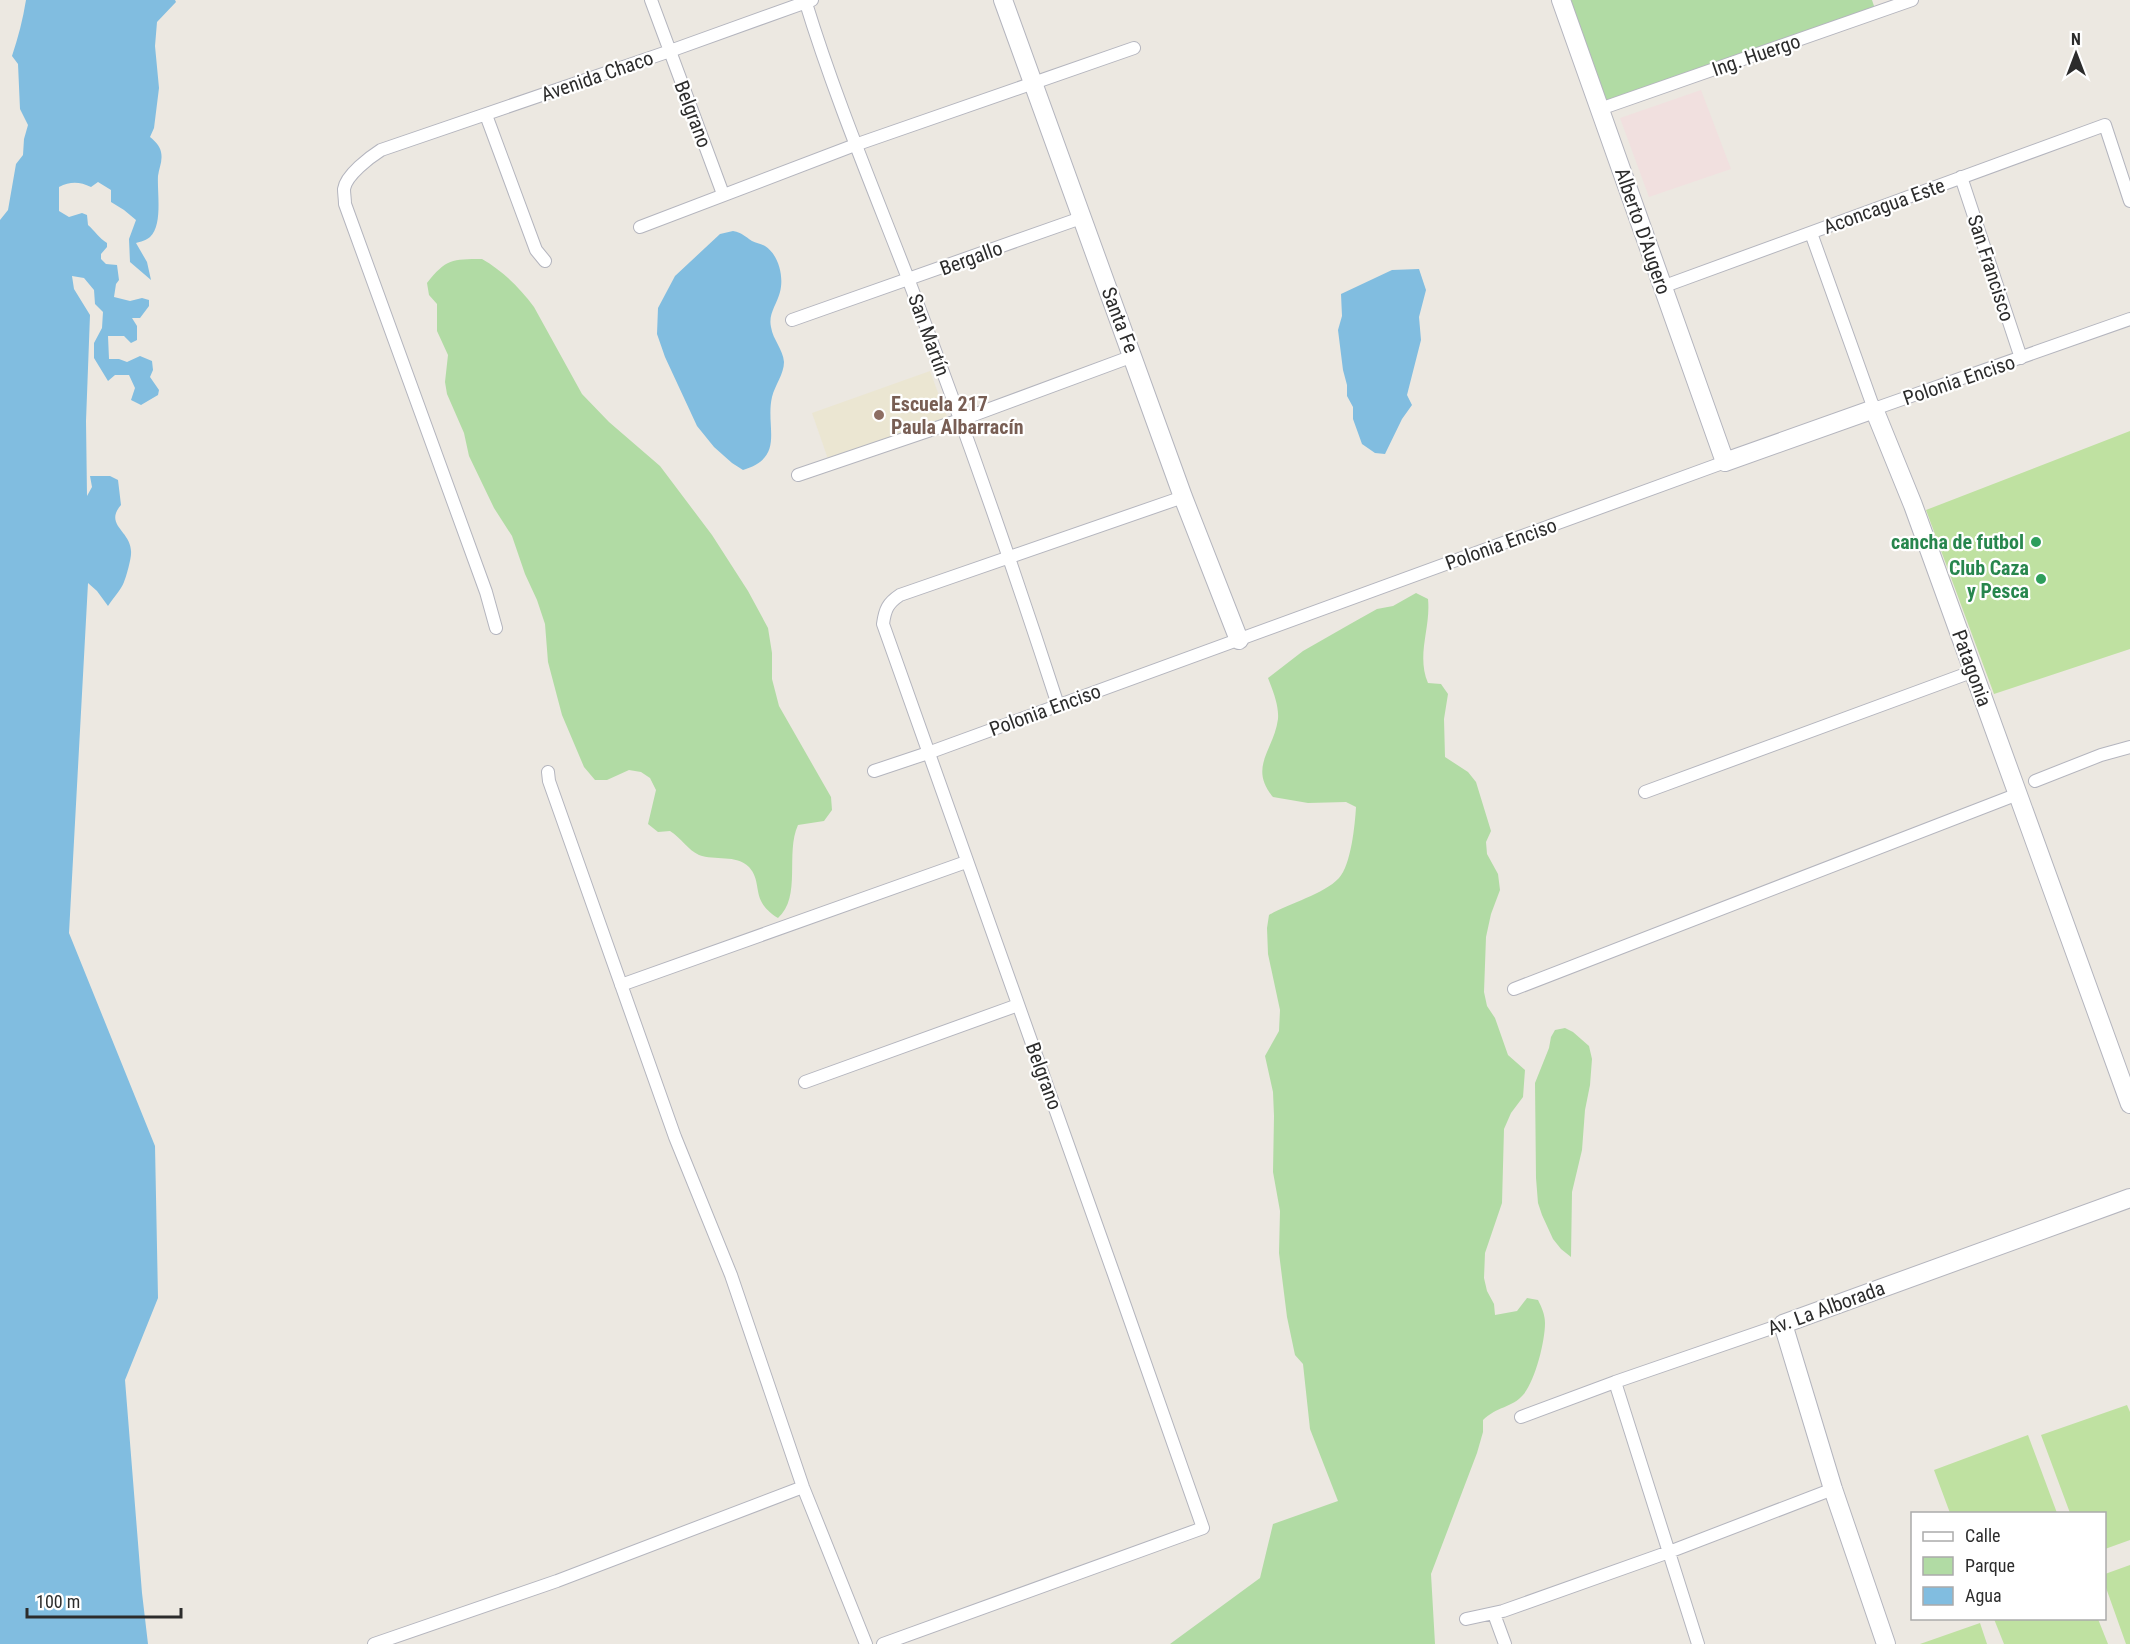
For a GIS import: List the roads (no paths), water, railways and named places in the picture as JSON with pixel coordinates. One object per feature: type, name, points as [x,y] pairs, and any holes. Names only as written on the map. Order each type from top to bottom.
[{"type":"main road","name":"Santa Fe","points":[[1003,0],[1183,497],[1239,640]]},
{"type":"main road","name":"Alberto D'Augero","points":[[1561,0],[1725,462]]},
{"type":"main road","name":"Polonia Enciso","points":[[1725,462],[1874,409]]},
{"type":"main road","name":"Patagonia","points":[[1874,409],[1913,505],[1974,671],[2024,787],[2130,1104]]},
{"type":"main road","name":"Av. La Alborada","points":[[1783,1324],[2130,1198]]},
{"type":"main road","points":[[1783,1324],[1833,1489],[1886,1644]]},
{"type":"street","name":"Belgrano","points":[[651,0],[723,194]]},
{"type":"street","name":"Ing. Huergo","points":[[1600,109],[1912,0]]},
{"type":"street","name":"Avenida Chaco","points":[[496,628],[486,592],[345,204],[344,187],[369,158],[381,150],[670,51],[807,1]]},
{"type":"street","name":"San Martín","points":[[807,1],[855,145],[909,281],[1010,557],[1058,705]]},
{"type":"street","points":[[640,227],[855,145],[1134,48]]},
{"type":"street","points":[[486,115],[536,250],[545,261]]},
{"type":"street","name":"Aconcagua Este","points":[[1662,287],[2105,125],[2130,201]]},
{"type":"street","name":"San Francisco","points":[[1961,177],[2021,358]]},
{"type":"street","name":"Bergallo","points":[[792,320],[909,281],[1081,218]]},
{"type":"street","name":"Patagonia","points":[[1811,233],[1874,409]]},
{"type":"street","name":"Polonia Enciso","points":[[1874,409],[2130,319]]},
{"type":"street","points":[[798,475],[960,420],[1133,356]]},
{"type":"street","name":"Polonia Enciso","points":[[874,771],[1725,462]]},
{"type":"street","points":[[1010,557],[1183,497]]},
{"type":"street","name":"Belgrano","points":[[883,1644],[1203,1528],[883,624],[889,602],[900,595],[1010,557]]},
{"type":"street","points":[[1645,792],[1974,671]]},
{"type":"street","points":[[1514,989],[2101,755],[2130,747]]},
{"type":"street","points":[[548,772],[549,781],[675,1137],[731,1275],[803,1487],[866,1644]]},
{"type":"street","points":[[621,986],[966,861]]},
{"type":"street","points":[[805,1082],[1018,1005]]},
{"type":"street","name":"Av. La Alborada","points":[[1521,1417],[1783,1324]]},
{"type":"street","points":[[1615,1382],[1698,1644]]},
{"type":"street","points":[[375,1644],[557,1581],[803,1487]]},
{"type":"street","points":[[1466,1619],[1494,1614],[1669,1552],[1833,1489]]},
{"type":"street","points":[[1494,1614],[1505,1644]]},
{"type":"water","points":[[26,0],[175,0],[176,2],[157,22],[155,46],[159,88],[154,128],[150,137],[158,146],[161,155],[157,225],[150,237],[136,243],[147,262],[151,280],[130,262],[129,239],[136,220],[111,202],[111,190],[98,182],[91,187],[75,183],[59,187],[59,211],[69,217],[82,213],[87,215],[88,225],[107,243],[101,259],[106,264],[117,265],[119,280],[114,297],[130,301],[142,298],[149,300],[149,306],[140,318],[132,318],[137,326],[137,340],[131,343],[124,336],[108,336],[109,359],[127,362],[140,356],[152,361],[153,370],[150,377],[159,390],[158,395],[141,405],[131,400],[135,388],[129,375],[115,375],[108,381],[94,358],[94,343],[102,328],[103,312],[95,304],[94,290],[84,278],[72,276],[74,289],[90,315],[86,421],[87,496],[92,487],[90,476],[110,476],[118,480],[121,505],[115,518],[128,540],[131,554],[124,582],[108,606],[88,583],[69,933],[155,1146],[158,1298],[125,1380],[148,1644],[0,1644],[0,220],[8,210],[16,164],[23,155],[28,125],[20,109],[18,64],[12,56]]},
{"type":"water","points":[[733,231],[770,250],[777,261],[781,280],[780,292],[770,322],[784,362],[783,371],[772,397],[771,440],[765,457],[743,470],[714,447],[697,426],[665,357],[657,334],[658,308],[675,276],[720,234]]},
{"type":"water","points":[[1419,269],[1426,290],[1419,317],[1421,340],[1407,395],[1412,405],[1402,419],[1385,454],[1375,453],[1362,444],[1353,419],[1353,407],[1347,396],[1338,330],[1342,316],[1341,294],[1392,270]]},
{"type":"place","name":"Escuela 217 Paula Albarracín","points":[[879,415]]},
{"type":"place","name":"cancha de futbol","points":[[2036,542]]},
{"type":"place","name":"Club Caza y Pesca","points":[[2041,579]]}]
